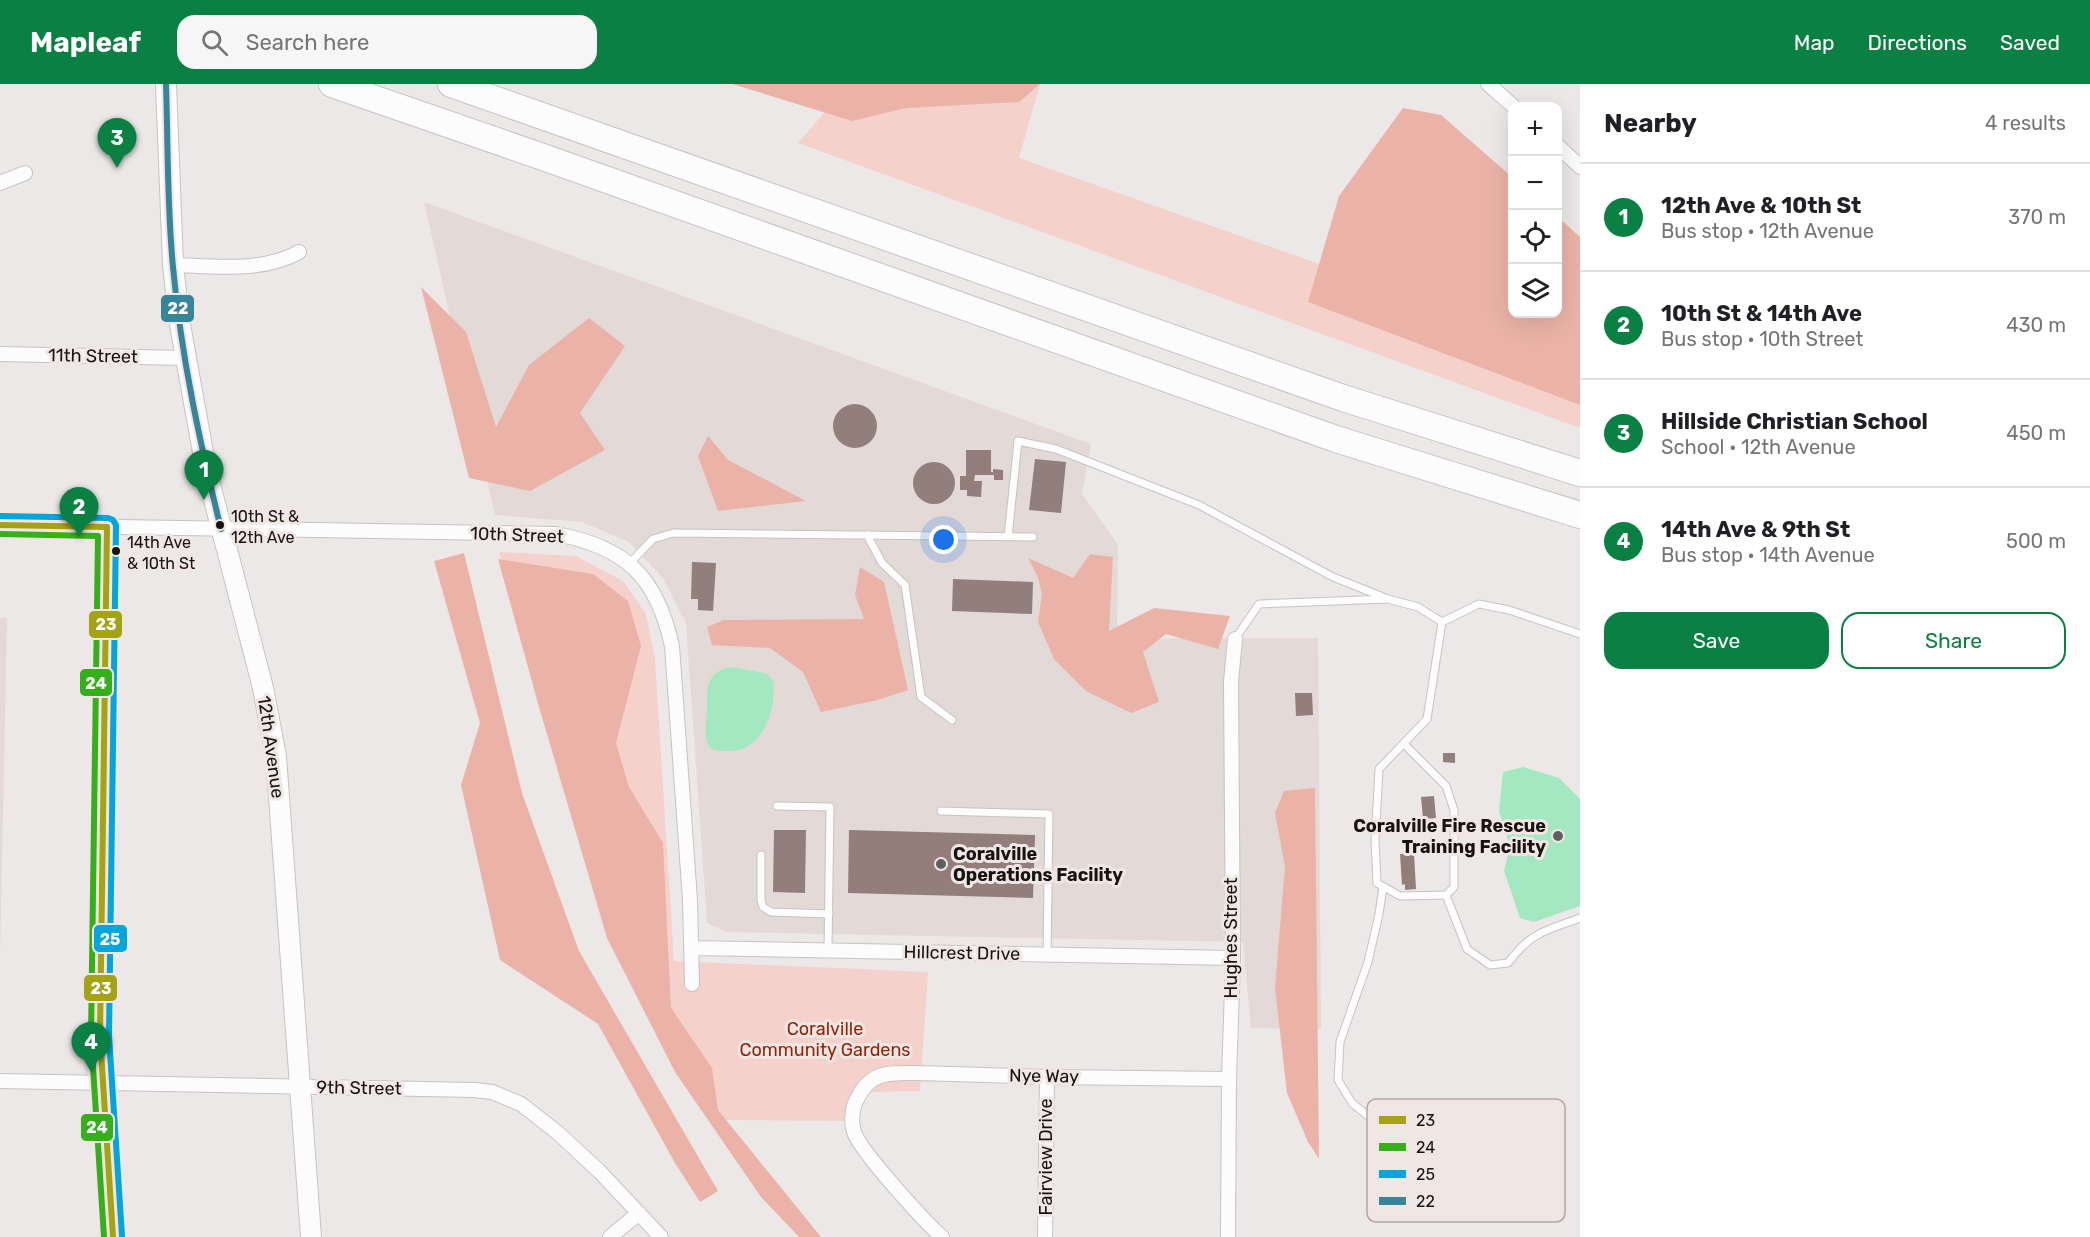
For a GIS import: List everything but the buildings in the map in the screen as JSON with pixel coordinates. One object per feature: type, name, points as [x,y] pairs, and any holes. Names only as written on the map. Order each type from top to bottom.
[{"type":"highway","points":[[332,84],[1336,439],[1580,515]]},
{"type":"highway","points":[[451,84],[1343,398],[1580,473]]},
{"type":"main road","name":"12th Avenue","points":[[166,84],[173,265],[185,358],[206,469],[272,725],[276,756],[311,1237]]},
{"type":"street","points":[[1488,84],[1508,102]]},
{"type":"street","points":[[1562,150],[1580,166]]},
{"type":"street","points":[[0,183],[25,173]]},
{"type":"street","points":[[173,265],[244,266],[281,260],[299,252]]},
{"type":"street","name":"11th Street","points":[[0,354],[185,358]]},
{"type":"street","name":"10th Street","points":[[0,525],[556,534],[581,538],[602,547],[629,564],[650,586],[658,601],[667,622],[672,646],[690,891],[692,984]]},
{"type":"street","points":[[107,527],[100,1036],[113,1237]]},
{"type":"street","name":"Hughes Street","points":[[1228,1237],[1229,1079],[1233,958],[1231,682],[1235,639]]},
{"type":"street","name":"Hillcrest Drive","points":[[691,948],[1233,958]]},
{"type":"street","name":"Nye Way","points":[[942,1237],[871,1158],[854,1132],[852,1107],[863,1086],[877,1076],[895,1073],[1229,1079]]},
{"type":"street","name":"Fairview Drive","points":[[1045,1237],[1047,1077]]},
{"type":"street","name":"9th Street","points":[[0,1081],[492,1092],[521,1104],[558,1133],[600,1172],[661,1237]]},
{"type":"street","points":[[610,1237],[639,1213]]},
{"type":"lane","points":[[1008,537],[1018,441],[1056,449],[1199,505],[1333,578],[1388,600],[1418,607],[1442,621]]},
{"type":"lane","points":[[629,564],[653,539],[673,533],[1033,537]]},
{"type":"lane","points":[[867,535],[882,563],[905,585],[921,697],[952,720]]},
{"type":"lane","points":[[1235,639],[1259,604],[1388,600]]},
{"type":"lane","points":[[1442,621],[1479,604],[1509,610],[1580,634]]},
{"type":"lane","points":[[1404,744],[1446,786],[1454,810],[1454,887],[1446,895],[1400,896],[1377,883],[1375,841],[1379,769],[1427,719],[1442,621]]},
{"type":"lane","points":[[777,806],[830,807],[828,951]]},
{"type":"lane","points":[[941,811],[1049,814],[1047,954]]},
{"type":"lane","points":[[761,855],[763,907],[771,912],[829,914]]},
{"type":"lane","points":[[1367,1115],[1352,1103],[1338,1080],[1340,1042],[1368,962],[1383,887]]},
{"type":"lane","points":[[1446,895],[1467,949],[1490,965],[1508,963],[1520,947],[1535,935],[1580,918]]},
{"type":"shaded area","points":[[732,84],[1040,84],[1019,102],[906,108],[852,121]]},
{"type":"shaded area","points":[[1403,108],[1441,115],[1508,174],[1508,318],[1562,318],[1562,221],[1580,237],[1580,405],[1308,302],[1339,196]]},
{"type":"shaded area","points":[[424,202],[1091,444],[1082,494],[1118,545],[1117,639],[1318,638],[1321,1029],[1251,1028],[1243,942],[726,932],[707,923],[686,623],[663,578],[629,542],[582,522],[495,515]]},
{"type":"shaded area","points":[[421,287],[466,332],[496,427],[529,365],[589,318],[625,346],[580,413],[605,450],[530,491],[469,478]]},
{"type":"shaded area","points":[[708,436],[728,460],[806,501],[718,511],[698,456]]},
{"type":"shaded area","points":[[464,553],[522,793],[579,951],[718,1191],[700,1202],[675,1163],[598,1024],[500,960],[461,785],[480,723],[434,561]]},
{"type":"shaded area","points":[[1090,554],[1113,557],[1109,631],[1154,608],[1230,616],[1218,649],[1166,634],[1143,652],[1159,702],[1131,713],[1086,691],[1054,659],[1038,622],[1042,594],[1038,577],[1028,558],[1073,578]]},
{"type":"shaded area","points":[[498,559],[593,574],[628,601],[641,646],[616,743],[629,787],[663,843],[671,1008],[712,1068],[718,1110],[821,1237],[799,1237],[761,1197],[675,1072],[607,938]]},
{"type":"shaded area","points":[[860,567],[884,582],[908,690],[878,700],[821,712],[803,672],[770,648],[712,645],[707,627],[724,620],[864,619],[855,595]]},
{"type":"shaded area","points":[[0,618],[7,618],[0,960]]},
{"type":"shaded area","points":[[730,667],[765,673],[773,680],[773,704],[765,727],[750,745],[739,750],[715,750],[707,743],[706,738],[708,687],[715,674]]},
{"type":"shaded area","points":[[1523,767],[1559,778],[1580,799],[1580,906],[1534,922],[1520,918],[1504,871],[1510,847],[1499,811],[1503,772]]},
{"type":"shaded area","points":[[1315,788],[1319,1159],[1308,1142],[1287,1093],[1275,988],[1285,866],[1275,813],[1284,791]]},
{"type":"green space","points":[[849,84],[1040,84],[1019,158],[1342,272],[1508,313],[1508,318],[1562,318],[1562,310],[1580,294],[1580,428],[798,143]]},
{"type":"green space","name":"Coralville Community Gardens","points":[[499,552],[576,556],[623,581],[646,614],[655,659],[674,961],[928,972],[920,1091],[868,1092],[849,1121],[719,1120],[599,894]]},
{"type":"transit line","name":"22","points":[[166,84],[170,221],[176,300],[192,399],[221,529]]},
{"type":"transit line","name":"25","points":[[0,516],[108,518],[116,525],[109,1036],[122,1236]]},
{"type":"transit line","name":"23","points":[[0,525],[107,527],[100,1036],[113,1237]]},
{"type":"transit line","name":"24","points":[[0,534],[98,536],[91,1036],[104,1237]]},
{"type":"place","name":"Hillside Christian School","points":[[117,168]]},
{"type":"place","name":"12th Ave & 10th St","points":[[204,500]]},
{"type":"place","name":"10th St & 12th Ave","points":[[220,525]]},
{"type":"place","name":"10th St & 14th Ave","points":[[79,537]]},
{"type":"place","name":"14th Ave & 10th St","points":[[116,551]]},
{"type":"place","name":"Coralville Fire Rescue Training Facility","points":[[1558,836]]},
{"type":"place","name":"Coralville Operations Facility","points":[[941,864]]},
{"type":"place","name":"14th Ave & 9th St","points":[[91,1072]]}]
